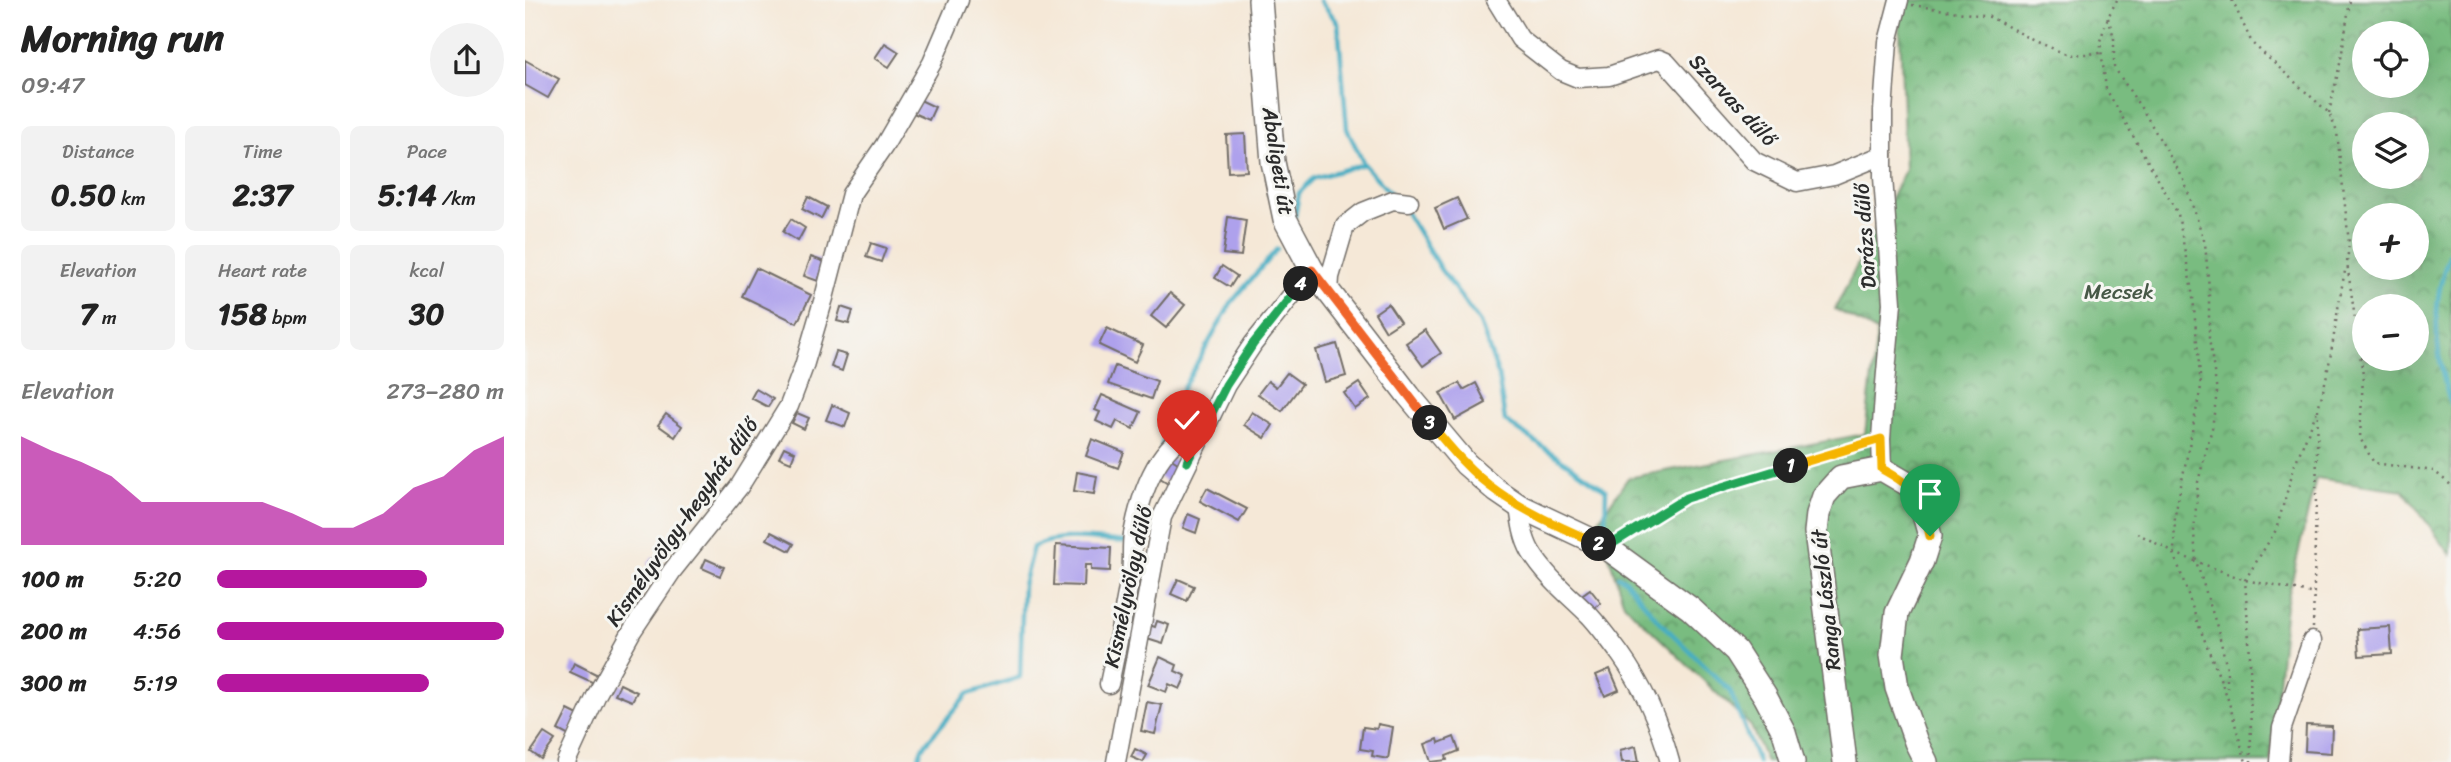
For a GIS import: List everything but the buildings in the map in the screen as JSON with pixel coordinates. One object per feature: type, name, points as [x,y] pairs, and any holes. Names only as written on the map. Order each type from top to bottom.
[{"type":"main road","name":"Abaligeti út","points":[[1260,0],[1273,162],[1285,219],[1312,270],[1409,396],[1466,464],[1519,506],[1607,547],[1691,609],[1736,651],[1765,696],[1783,732],[1793,762]]},
{"type":"main road","name":"Ranga László út","points":[[1845,762],[1819,555],[1818,514],[1824,496],[1841,477],[1882,469]]},
{"type":"main road","points":[[1882,469],[1911,486],[1920,500],[1930,536],[1922,561],[1897,613],[1892,655],[1897,688],[1926,762]]},
{"type":"street","name":"Kismélyvölgy-hegyhát dűlő","points":[[566,762],[597,694],[632,631],[672,571],[739,487],[789,406],[824,298],[840,228],[851,194],[884,146],[932,63],[959,0]]},
{"type":"street","name":"Szarvas dűlő","points":[[1496,0],[1521,38],[1561,71],[1578,78],[1609,76],[1659,59],[1666,62],[1753,161],[1797,182],[1834,175],[1883,155]]},
{"type":"street","name":"Darázs dűlő","points":[[1882,469],[1881,439],[1892,303],[1883,111],[1888,41],[1898,2]]},
{"type":"street","points":[[1329,293],[1330,276],[1345,226],[1363,212],[1393,200],[1409,202]]},
{"type":"street","name":"Kismélyvölgy dűlő","points":[[1116,762],[1162,517],[1226,385],[1253,344],[1312,270]]},
{"type":"street","name":"Kismélyvölgy dűlő","points":[[1109,684],[1132,563],[1133,536],[1150,481],[1160,457],[1181,436],[1204,428]]},
{"type":"street","points":[[1519,506],[1522,530],[1531,552],[1557,584],[1592,619],[1622,657],[1649,705],[1664,738],[1670,762]]},
{"type":"street","points":[[2279,762],[2282,728],[2312,641]]},
{"type":"path","points":[[2117,0],[2100,41],[2106,89],[2178,214],[2193,297],[2201,387],[2175,515],[2174,553],[2227,696],[2246,762]]},
{"type":"path","points":[[2232,0],[2252,43],[2329,113],[2337,132],[2349,243],[2337,307],[2329,375],[2295,464],[2276,530],[2245,580],[2250,656],[2251,762]]},
{"type":"path","points":[[2329,113],[2350,0]]},
{"type":"path","points":[[1898,2],[1990,18],[2069,55],[2101,53]]},
{"type":"path","points":[[2108,17],[2114,37],[2114,67],[2185,180],[2205,243],[2209,288],[2209,338],[2217,392],[2195,509],[2196,561],[2227,668],[2227,696]]},
{"type":"path","points":[[2347,263],[2363,375],[2360,438],[2374,463],[2434,471],[2451,485]]},
{"type":"path","points":[[2312,641],[2318,408]]},
{"type":"path","points":[[1607,547],[1686,498],[1881,439]]},
{"type":"path","points":[[2137,533],[2174,553],[2245,580],[2315,594]]},
{"type":"green space","name":"Mecsek","points":[[1899,0],[2451,0],[2451,555],[2403,490],[2316,478],[2286,605],[2270,762],[1766,762],[1751,726],[1624,604],[1598,521],[1628,478],[1865,434],[1877,332],[1835,309],[1905,170]]},
{"type":"waterway","points":[[1320,0],[1338,23],[1347,129],[1364,164],[1390,193]]},
{"type":"waterway","points":[[1295,216],[1299,193],[1314,178],[1364,164]]},
{"type":"waterway","points":[[1406,212],[1441,270],[1480,323],[1498,374],[1505,421],[1606,490],[1605,529]]},
{"type":"waterway","points":[[1161,448],[1174,404],[1231,303],[1277,249]]},
{"type":"waterway","points":[[2451,252],[2439,290],[2437,309],[2438,348],[2451,405]]},
{"type":"waterway","points":[[917,762],[922,748],[968,694],[1020,677],[1023,585],[1033,547],[1067,539],[1128,540]]},
{"type":"waterway","points":[[1618,576],[1625,580],[1657,619],[1730,691],[1758,762]]},
{"type":"route","points":[[1187,462],[1226,385],[1253,344],[1312,270],[1409,396],[1466,464],[1519,506],[1579,535],[1607,547],[1686,498],[1881,439],[1882,469],[1911,486],[1920,500],[1930,536]]}]
